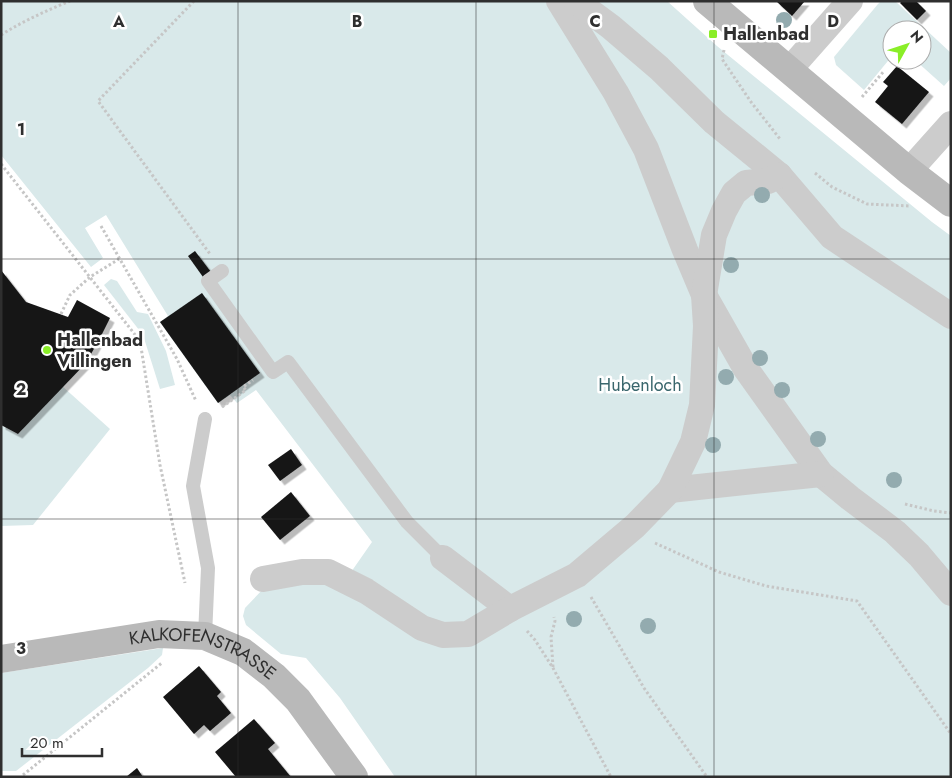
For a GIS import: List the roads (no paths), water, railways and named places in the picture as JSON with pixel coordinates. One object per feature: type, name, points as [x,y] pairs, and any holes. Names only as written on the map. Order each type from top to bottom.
[{"type":"street","points":[[559,1],[616,93],[646,149],[704,295],[746,369],[821,474],[895,532],[919,555],[951,593]]},
{"type":"street","points":[[576,1],[611,27],[659,68],[714,122],[779,175],[832,237],[951,316]]},
{"type":"street","points":[[707,1],[909,171],[951,203]]},
{"type":"street","points":[[789,70],[850,1]]},
{"type":"street","points":[[909,171],[951,124]]},
{"type":"street","points":[[263,579],[302,572],[328,572],[366,591],[422,628],[443,635],[468,634],[510,609],[578,575],[635,526],[670,490],[693,442],[702,405],[706,326],[704,295],[714,235],[734,193],[746,183],[768,180],[779,175]]},
{"type":"street","points":[[670,490],[821,474]]},
{"type":"street","points":[[443,558],[510,609]]},
{"type":"street","name":"KALKOFENSTRASSE","points":[[1,659],[158,634],[205,636],[243,652],[274,676],[298,700],[354,777]]},
{"type":"lane","points":[[222,270],[208,281],[273,372],[288,362],[407,522],[443,558]]},
{"type":"lane","points":[[205,419],[193,486],[208,568],[205,636]]},
{"type":"place","name":"Hallenbad","points":[[713,34]]},
{"type":"place","name":"Hallenbad Villingen","points":[[47,350]]},
{"type":"park label","name":"Hubenloch","points":[[640,385]]}]
